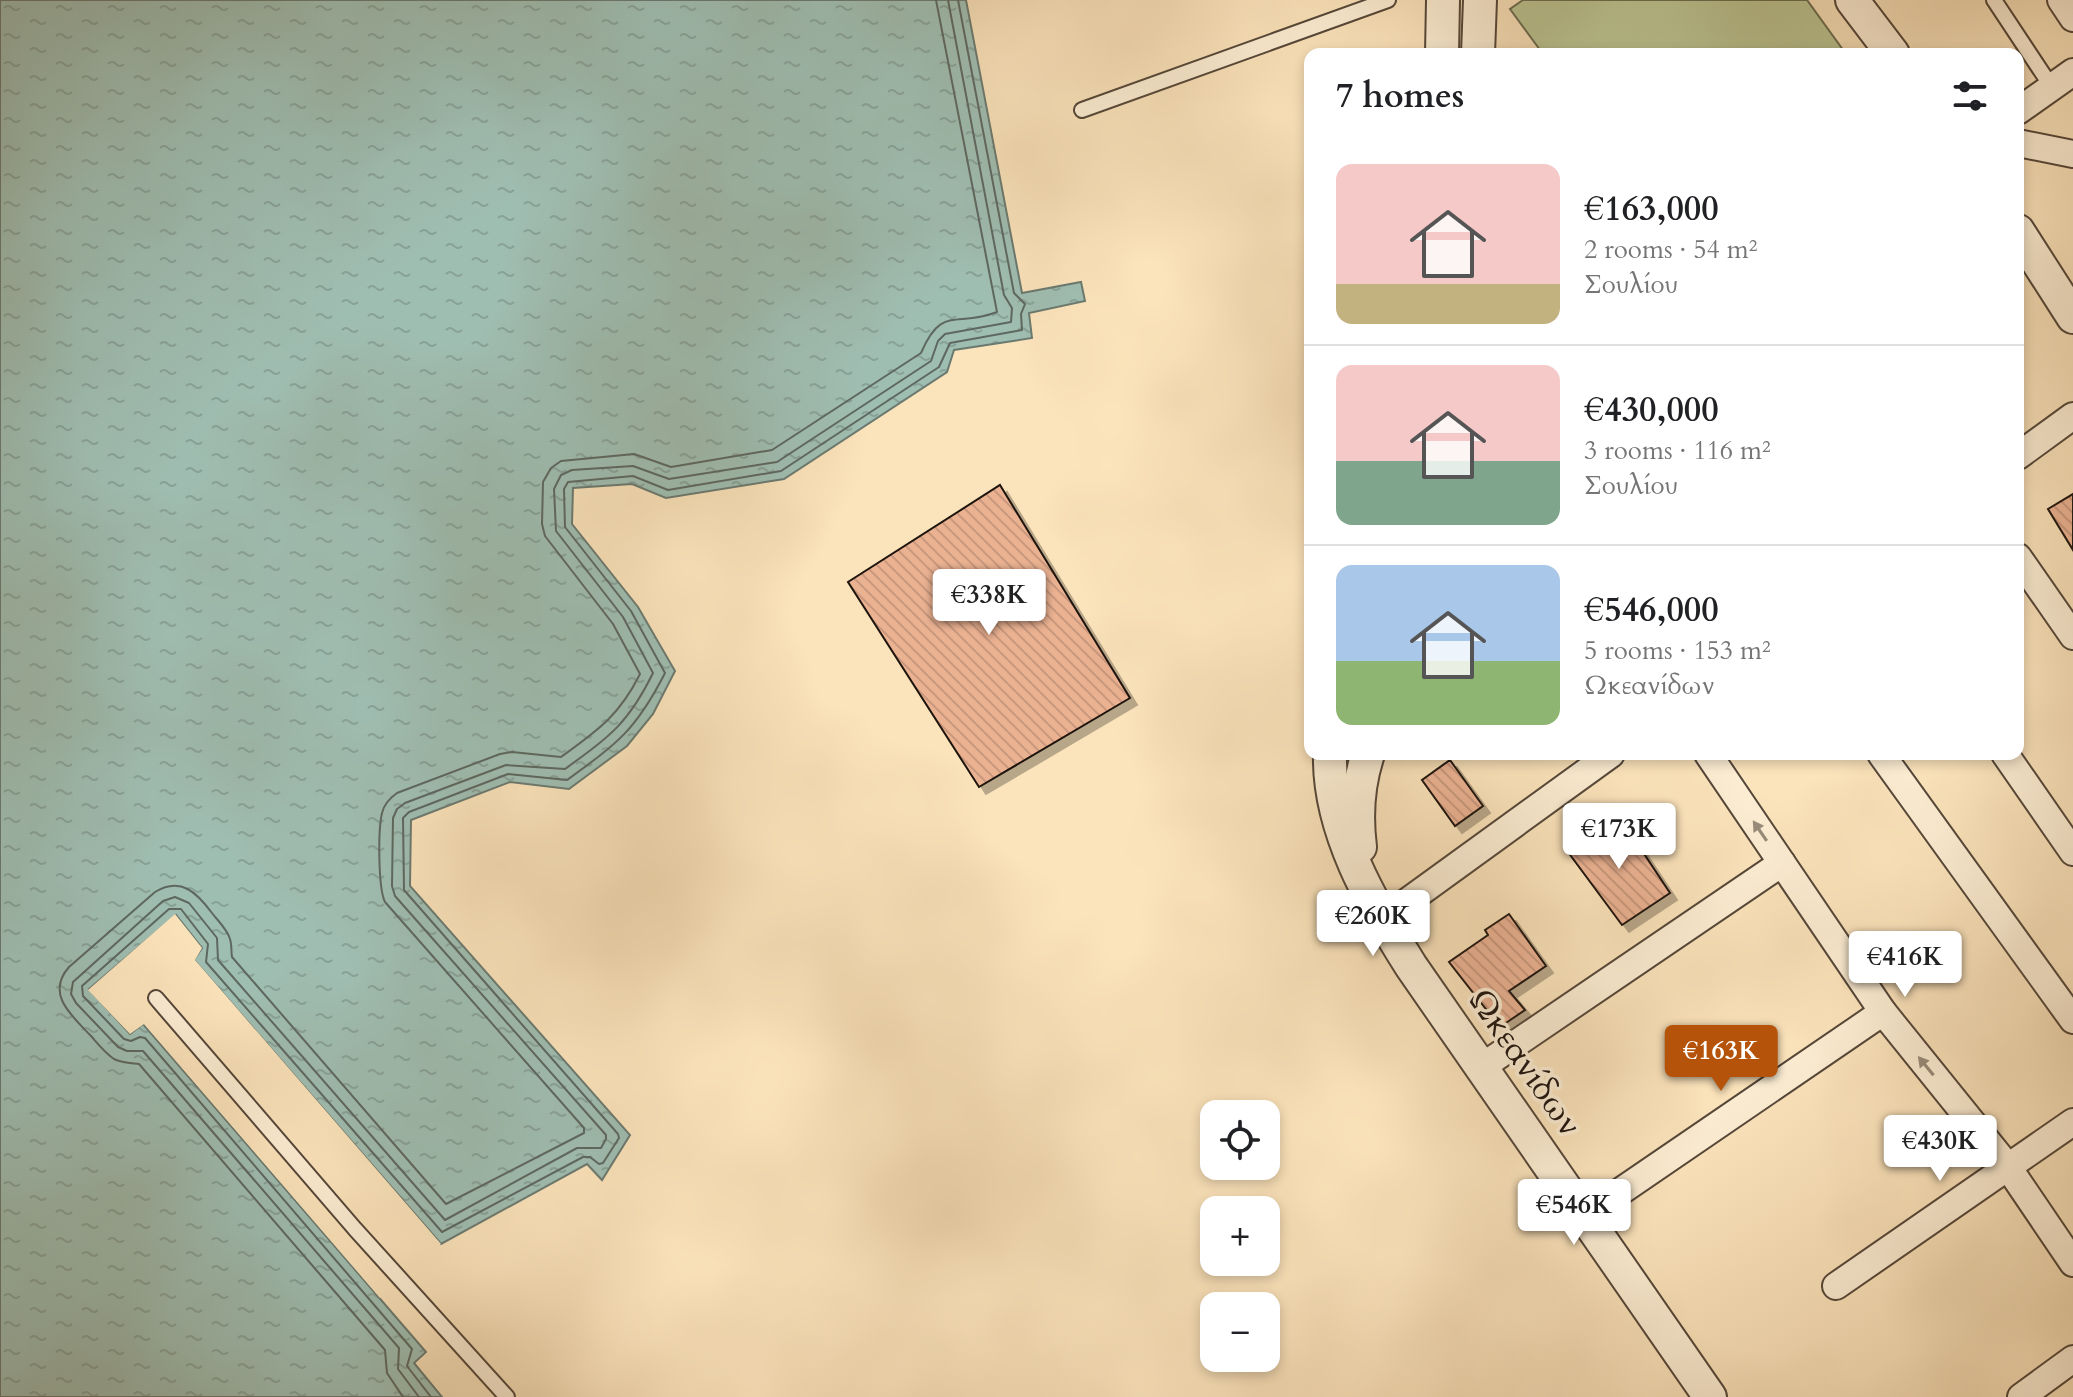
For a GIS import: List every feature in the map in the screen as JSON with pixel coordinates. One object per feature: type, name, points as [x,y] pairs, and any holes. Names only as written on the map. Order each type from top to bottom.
[{"type":"street","points":[[1442,48],[1443,0]]},
{"type":"street","points":[[1478,48],[1480,0]]},
{"type":"street","points":[[1852,0],[1888,48]]},
{"type":"street","points":[[2061,0],[2073,18]]},
{"type":"street","points":[[2024,107],[2062,79]]},
{"type":"street","points":[[2024,144],[2073,154]]},
{"type":"street","points":[[2024,240],[2073,317]]},
{"type":"street","points":[[2024,452],[2073,416]]},
{"type":"street","points":[[2024,566],[2073,636]]},
{"type":"street","points":[[1330,760],[1335,804],[1365,885]]},
{"type":"street","points":[[1365,885],[1357,810],[1367,760]]},
{"type":"street","points":[[1382,920],[1603,760]]},
{"type":"street","points":[[1712,760],[1883,1012],[2008,1167],[2073,1263]]},
{"type":"street","points":[[1885,760],[2073,1020]]},
{"type":"street","points":[[2009,760],[2073,852]]},
{"type":"street","points":[[1483,1066],[1782,863]]},
{"type":"street","name":"Ωκεανίδων","points":[[1365,885],[1382,920],[1411,966],[1710,1397]]},
{"type":"street","points":[[1586,1215],[1883,1012]]},
{"type":"street","points":[[1836,1286],[2073,1122]]},
{"type":"street","points":[[2021,1397],[2073,1359]]},
{"type":"lane","points":[[1082,110],[1388,0]]},
{"type":"lane","points":[[1994,0],[2062,79]]},
{"type":"lane","points":[[156,998],[355,1229],[507,1397]]},
{"type":"green space","points":[[1523,0],[1807,0],[1842,48],[1539,48],[1510,9]]},
{"type":"water","points":[[0,0],[966,0],[1022,293],[1081,282],[1085,301],[1029,313],[1032,338],[954,350],[947,372],[784,479],[666,498],[632,484],[573,488],[572,524],[638,607],[675,671],[653,714],[627,746],[569,789],[510,782],[411,820],[410,886],[630,1135],[602,1180],[587,1164],[441,1244],[194,960],[202,948],[176,915],[89,989],[130,1034],[143,1024],[426,1352],[414,1363],[442,1397],[0,1397]]},
{"type":"pier","points":[[175,914],[202,948],[195,960],[441,1244],[438,1246],[191,963],[197,948],[175,920],[94,990],[131,1029],[141,1020],[146,1021],[383,1295],[380,1298],[144,1024],[130,1034],[88,990]]},
{"type":"building","points":[[1000,485],[1130,698],[979,787],[848,582]]},
{"type":"building","points":[[2073,494],[2073,550],[2048,509]]},
{"type":"building","points":[[1450,760],[1483,806],[1455,826],[1422,780]]},
{"type":"building","points":[[1619,816],[1670,893],[1622,925],[1568,852]]},
{"type":"building","points":[[1509,914],[1546,966],[1509,991],[1525,1010],[1500,1027],[1449,962],[1488,935],[1485,930]]}]
